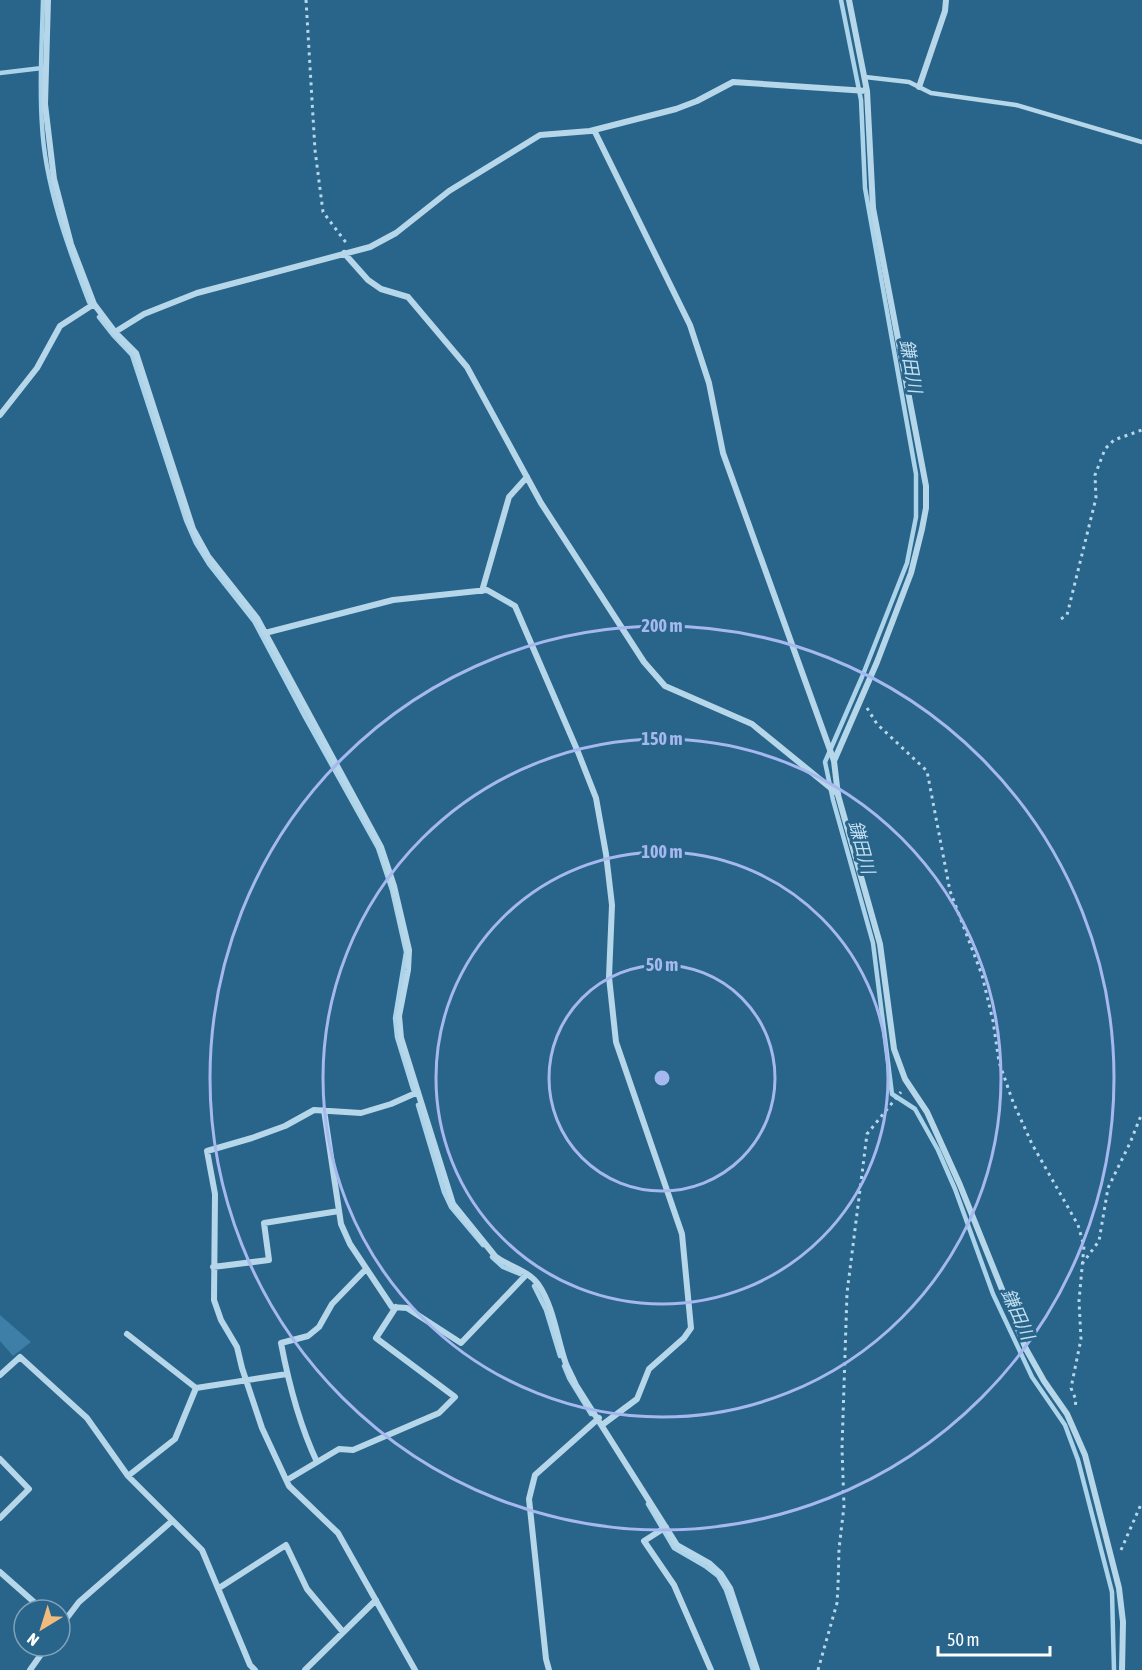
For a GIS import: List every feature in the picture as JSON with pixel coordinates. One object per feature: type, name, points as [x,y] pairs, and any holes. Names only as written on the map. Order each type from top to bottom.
[{"type":"street","points":[[48,0],[45,104],[54,179],[71,244],[94,304],[115,332],[136,353],[194,529],[208,556],[257,618],[381,847],[394,886],[409,950],[408,970],[399,1016],[401,1038],[453,1204],[495,1256],[527,1274],[538,1284],[549,1307],[567,1365],[576,1385],[677,1545],[709,1563],[721,1574],[730,1588],[757,1670]]},
{"type":"street","points":[[834,760],[911,573],[926,508],[926,486],[873,208],[867,91],[849,0]]},
{"type":"street","points":[[919,87],[945,11],[946,0]]},
{"type":"street","points":[[115,332],[144,314],[197,293],[370,247],[396,233],[449,190],[540,135],[594,130],[676,109],[698,101],[733,82],[867,91]]},
{"type":"street","points":[[594,130],[690,325],[709,383],[723,453],[834,760],[838,795],[880,944],[894,1049],[908,1083],[927,1112],[960,1185],[1026,1349],[1044,1381],[1067,1414],[1085,1455],[1119,1588],[1123,1622],[1122,1670]]},
{"type":"street","points":[[344,253],[368,280],[381,289],[408,297],[467,367],[541,503],[644,663],[665,686],[752,724],[838,795]]},
{"type":"street","points":[[0,414],[37,368],[60,326],[94,304]]},
{"type":"street","points":[[482,591],[509,497],[527,477]]},
{"type":"street","points":[[265,633],[393,600],[487,590],[515,606],[579,752],[596,798],[606,854],[612,905],[609,977],[616,1042],[682,1234],[691,1328],[684,1338],[649,1369],[638,1399],[603,1425]]},
{"type":"street","points":[[415,1670],[338,1533],[289,1486],[262,1428],[237,1347],[221,1320],[214,1300],[215,1194],[207,1151],[285,1126],[314,1110],[361,1113],[391,1104],[418,1092]]},
{"type":"street","points":[[324,1110],[340,1224],[350,1244],[392,1307],[407,1308],[461,1343],[527,1274]]},
{"type":"street","points":[[213,1267],[268,1260],[264,1223],[339,1211]]},
{"type":"street","points":[[317,1462],[304,1434],[281,1343],[308,1336],[319,1327],[332,1304],[366,1269]]},
{"type":"street","points":[[287,1480],[339,1449],[353,1450],[439,1413],[455,1397],[376,1338],[396,1307]]},
{"type":"street","points":[[127,1334],[196,1388],[287,1374]]},
{"type":"street","points":[[0,1375],[20,1357],[87,1418],[128,1476],[202,1550],[250,1665],[255,1670]]},
{"type":"street","points":[[128,1476],[175,1439],[196,1388]]},
{"type":"street","points":[[549,1670],[529,1498],[535,1474],[598,1418]]},
{"type":"street","points":[[0,1459],[29,1489],[0,1518]]},
{"type":"street","points":[[72,1611],[79,1602],[172,1521]]},
{"type":"street","points":[[666,1527],[644,1541],[674,1585],[711,1670]]},
{"type":"street","points":[[219,1588],[286,1545],[307,1589],[343,1632]]},
{"type":"street","points":[[0,1572],[29,1598]]},
{"type":"street","points":[[305,1670],[376,1600]]},
{"type":"lane","points":[[865,77],[909,82],[931,93],[1016,105],[1142,142]]},
{"type":"path","points":[[306,0],[315,150],[323,212],[352,251]]},
{"type":"path","points":[[1061,619],[1067,615],[1096,498],[1095,475],[1105,449],[1114,440],[1142,430]]},
{"type":"path","points":[[860,699],[878,724],[927,771],[950,891],[982,975],[993,1021],[999,1062],[1013,1102],[1032,1144],[1078,1225],[1083,1246],[1079,1301],[1081,1339],[1071,1388],[1076,1401],[1072,1427]]},
{"type":"path","points":[[818,1670],[837,1603],[839,1549],[844,1506],[842,1448],[847,1293],[867,1134],[908,1083]]},
{"type":"path","points":[[1081,1266],[1099,1241],[1108,1188],[1142,1113]]},
{"type":"path","points":[[1114,1569],[1142,1502]]},
{"type":"shaded area","points":[[0,1315],[31,1342],[13,1356],[0,1341]]},
{"type":"waterway","points":[[43,0],[41,94],[44,148],[59,215],[89,302]]},
{"type":"waterway","name":"鎌田川","points":[[841,0],[861,100],[865,188],[916,474],[916,517],[907,563],[862,677],[825,762],[833,800],[873,943],[892,1094],[915,1109],[938,1150],[955,1189],[993,1294],[1032,1377],[1065,1425],[1078,1460],[1112,1592],[1114,1670]]},
{"type":"waterway","points":[[0,73],[42,68]]},
{"type":"waterway","points":[[99,317],[132,355],[186,520],[196,543],[209,564],[254,621],[378,848],[392,890],[406,952],[395,1018],[397,1037],[413,1089]]},
{"type":"waterway","points":[[418,1105],[444,1192],[451,1207],[483,1245]]},
{"type":"waterway","points":[[492,1257],[503,1267],[520,1274]]},
{"type":"waterway","points":[[534,1286],[546,1310],[560,1356]]},
{"type":"waterway","points":[[564,1366],[591,1414]]},
{"type":"waterway","points":[[648,1504],[674,1548],[718,1576],[726,1590],[753,1670]]}]
